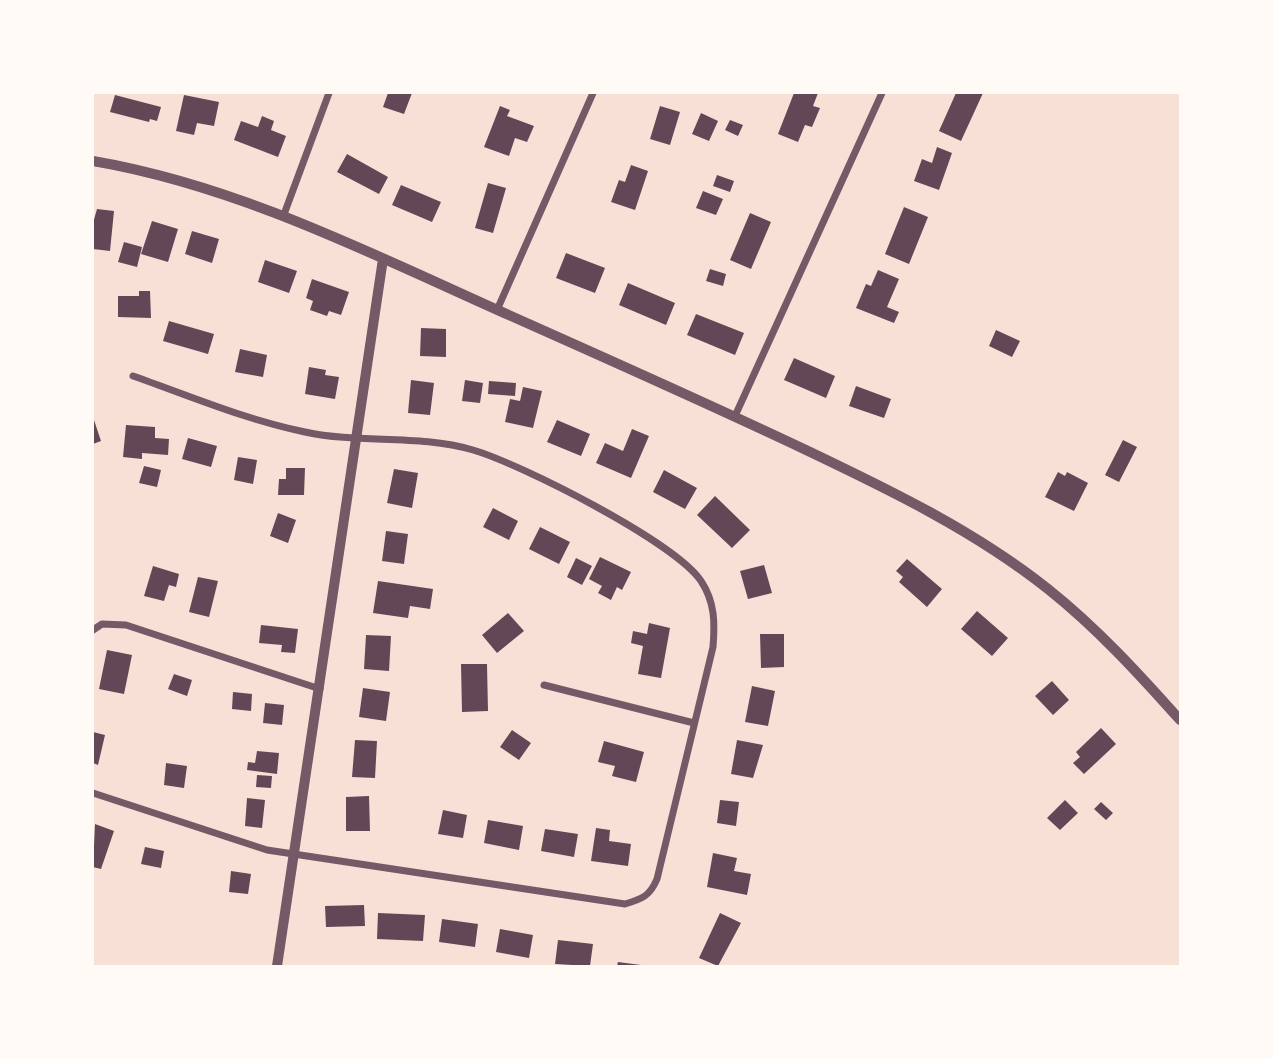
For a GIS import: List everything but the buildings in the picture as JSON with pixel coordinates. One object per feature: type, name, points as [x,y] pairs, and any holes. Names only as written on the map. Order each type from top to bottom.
[{"type":"street","points":[[283,216],[329,93]]},
{"type":"street","points":[[497,310],[593,93]]},
{"type":"street","points":[[734,416],[882,93]]},
{"type":"street","points":[[93,161],[199,187],[283,216],[734,416],[885,488],[981,542],[1076,612],[1180,720]]},
{"type":"street","points":[[276,966],[295,856],[383,259]]},
{"type":"street","points":[[93,793],[267,850],[295,856],[625,904],[643,899],[652,892],[657,880],[713,647],[714,612],[703,584],[671,551],[612,515],[473,450],[325,436],[290,428],[133,376]]},
{"type":"street","points":[[93,630],[102,624],[126,625],[320,689]]},
{"type":"street","points":[[544,685],[694,723]]}]
